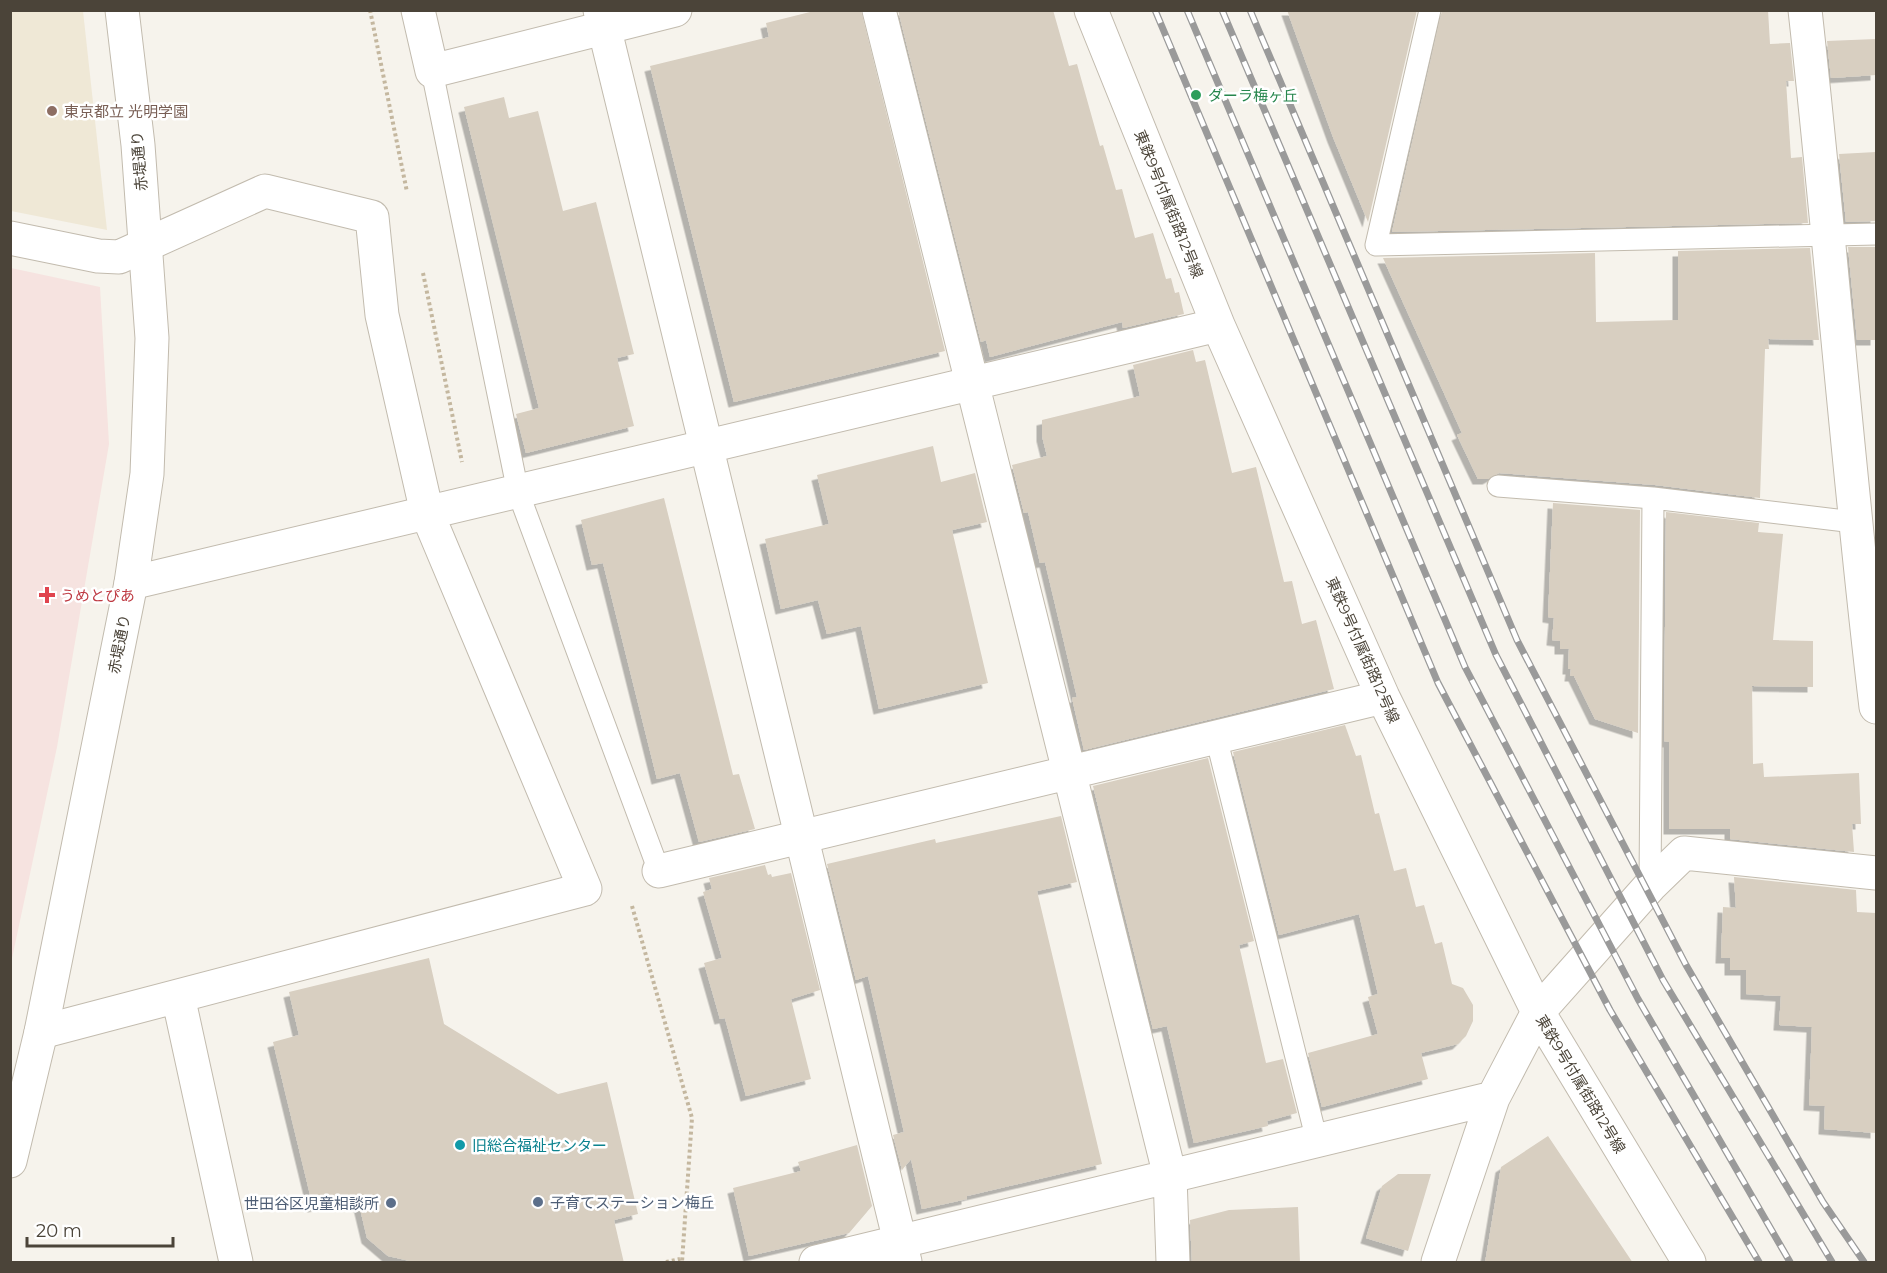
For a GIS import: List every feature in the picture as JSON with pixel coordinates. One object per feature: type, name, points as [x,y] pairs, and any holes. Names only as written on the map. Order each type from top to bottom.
[{"type":"street","name":"赤堤通り","points":[[10,1161],[41,1032],[131,583],[147,474],[152,405],[152,338],[138,145],[123,10]]},
{"type":"street","points":[[418,10],[432,71],[602,19],[675,10]]},
{"type":"street","points":[[879,10],[1170,1176],[1173,1263]]},
{"type":"street","name":"東鉄9号付属街路12号線","points":[[1091,10],[1218,325],[1383,697],[1538,1012],[1689,1263]]},
{"type":"street","points":[[1805,10],[1830,235],[1854,522],[1876,707]]},
{"type":"street","points":[[602,19],[902,1252]]},
{"type":"street","points":[[10,238],[98,256],[119,257],[265,191],[372,217],[382,315],[427,513],[585,889],[41,1032]]},
{"type":"street","points":[[131,583],[1218,325]]},
{"type":"street","points":[[659,871],[1383,697]]},
{"type":"street","points":[[1438,1263],[1493,1098],[1538,1012],[1650,886],[1684,853],[1876,873]]},
{"type":"street","points":[[178,996],[236,1263]]},
{"type":"street","points":[[816,1263],[902,1252],[1170,1176],[1493,1098]]},
{"type":"lane","points":[[1430,10],[1376,246],[1876,234]]},
{"type":"lane","points":[[432,71],[518,492],[659,871]]},
{"type":"lane","points":[[1498,486],[1653,498],[1854,522]]},
{"type":"lane","points":[[1650,886],[1653,498]]},
{"type":"lane","points":[[1216,737],[1317,1141]]},
{"type":"path","points":[[666,1263],[680,1259]]},
{"type":"shaded area","name":"東京都立 光明学園","points":[[10,11],[83,11],[107,230],[11,211]]},
{"type":"shaded area","name":"うめとぴあ","points":[[11,268],[100,287],[109,444],[57,747],[11,963]]},
{"type":"building","points":[[818,10],[861,10],[945,351],[734,402],[650,66],[769,37],[766,23]]},
{"type":"building","points":[[898,10],[1053,10],[1069,66],[1077,64],[1100,146],[1103,145],[1116,190],[1122,189],[1135,238],[1153,233],[1166,279],[1171,278],[1175,293],[1179,292],[1184,314],[1123,328],[1122,322],[990,357],[986,340],[981,342]]},
{"type":"building","points":[[1287,10],[1417,10],[1368,222],[1333,137]]},
{"type":"building","points":[[1442,10],[1768,10],[1770,44],[1790,43],[1794,81],[1786,81],[1791,158],[1802,157],[1808,223],[1392,232]]},
{"type":"building","points":[[1876,39],[1876,75],[1831,78],[1827,41]]},
{"type":"building","points":[[504,97],[509,118],[538,111],[563,211],[596,202],[634,354],[617,358],[634,426],[526,453],[516,414],[539,408],[464,107]]},
{"type":"building","points":[[1876,152],[1876,221],[1846,222],[1839,154]]},
{"type":"building","points":[[1848,247],[1876,247],[1876,340],[1857,340]]},
{"type":"building","points":[[1810,248],[1819,340],[1768,339],[1769,349],[1765,349],[1760,498],[1655,485],[1499,473],[1488,479],[1478,479],[1457,435],[1462,433],[1383,258],[1595,253],[1596,322],[1678,320],[1678,251]]},
{"type":"building","points":[[1193,350],[1196,362],[1205,360],[1232,473],[1256,467],[1284,582],[1292,581],[1302,624],[1316,620],[1334,689],[1084,750],[1072,698],[1077,697],[1045,562],[1040,563],[1028,512],[1024,513],[1012,465],[1047,456],[1042,436],[1042,420],[1140,396],[1133,365]]},
{"type":"building","points":[[933,446],[941,482],[975,473],[987,522],[952,530],[988,683],[879,709],[861,626],[827,634],[818,600],[781,609],[765,539],[829,524],[817,475]]},
{"type":"building","points":[[664,498],[733,775],[739,774],[755,829],[699,842],[680,773],[657,779],[603,563],[592,565],[581,520]]},
{"type":"building","points":[[1553,503],[1640,510],[1638,733],[1595,719],[1574,676],[1570,676],[1569,649],[1560,649],[1560,641],[1552,640],[1554,618],[1548,617]]},
{"type":"building","points":[[1666,512],[1759,523],[1758,532],[1783,534],[1773,640],[1813,641],[1813,687],[1752,686],[1753,764],[1763,763],[1764,777],[1859,773],[1861,824],[1852,824],[1854,852],[1730,839],[1730,829],[1669,829],[1669,742],[1664,741]]},
{"type":"building","points":[[1345,725],[1356,756],[1361,755],[1375,814],[1379,813],[1394,871],[1406,868],[1416,907],[1424,905],[1435,944],[1442,942],[1452,984],[1463,988],[1473,1005],[1473,1021],[1466,1036],[1458,1044],[1421,1053],[1428,1079],[1322,1107],[1308,1053],[1378,1034],[1368,997],[1378,994],[1359,914],[1279,935],[1233,752]]},
{"type":"building","points":[[1208,758],[1254,941],[1239,945],[1266,1063],[1283,1059],[1297,1113],[1267,1121],[1268,1126],[1194,1143],[1167,1026],[1153,1029],[1093,786]]},
{"type":"building","points":[[1061,816],[1077,882],[1037,891],[1102,1164],[922,1209],[911,1159],[902,1170],[893,1135],[904,1132],[868,976],[856,980],[827,864],[935,839],[936,843]]},
{"type":"building","points":[[765,865],[768,875],[771,874],[772,877],[791,873],[820,990],[791,999],[811,1079],[746,1096],[725,1018],[720,1019],[704,963],[722,958],[703,892],[712,889],[709,878]]},
{"type":"building","points":[[1734,877],[1856,890],[1857,912],[1876,913],[1876,1133],[1824,1129],[1825,1106],[1809,1105],[1812,1027],[1779,1025],[1781,996],[1746,994],[1746,970],[1730,970],[1730,958],[1721,958],[1723,907],[1736,908]]},
{"type":"building","name":"旧総合福祉センター","points":[[429,958],[444,1024],[558,1094],[607,1082],[638,1214],[614,1220],[624,1263],[419,1263],[388,1256],[367,1238],[357,1196],[313,1207],[273,1042],[299,1035],[289,992]]},
{"type":"building","points":[[1548,1136],[1633,1263],[1485,1263],[1501,1167]]},
{"type":"building","points":[[857,1145],[872,1206],[849,1233],[749,1256],[733,1188],[801,1171],[798,1162]]},
{"type":"building","points":[[1398,1174],[1431,1174],[1408,1251],[1366,1238],[1382,1186]]},
{"type":"building","points":[[1298,1207],[1300,1263],[1192,1263],[1190,1220],[1229,1210]]},
{"type":"railway","points":[[1155,10],[1438,683],[1610,1010],[1759,1262]]},
{"type":"railway","points":[[1187,10],[1465,667],[1638,999],[1790,1262]]},
{"type":"railway","points":[[1222,10],[1496,655],[1663,980],[1832,1262]]},
{"type":"railway","points":[[1250,10],[1517,640],[1686,965],[1823,1202],[1864,1262]]},
{"type":"place","name":"ダーラ梅ヶ丘","points":[[1196,95]]},
{"type":"place","name":"東京都立 光明学園","points":[[52,111]]},
{"type":"place","name":"うめとぴあ","points":[[47,595]]},
{"type":"place","name":"旧総合福祉センター","points":[[460,1145]]},
{"type":"place","name":"子育てステーション梅丘","points":[[538,1202]]},
{"type":"place","name":"世田谷区児童相談所","points":[[391,1203]]}]
